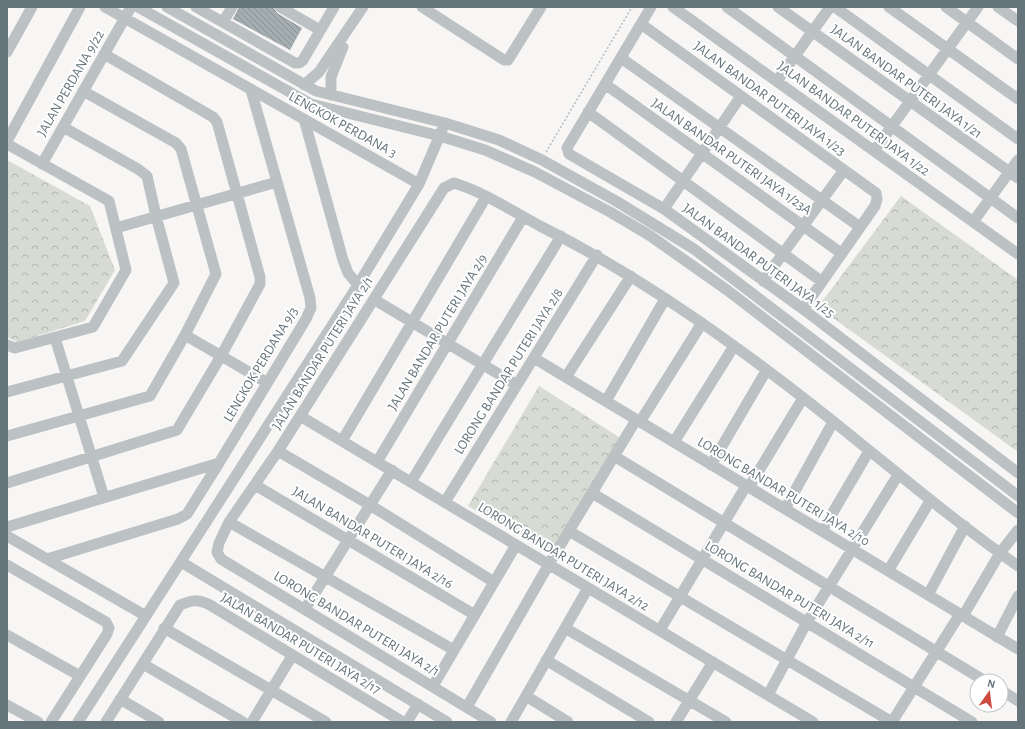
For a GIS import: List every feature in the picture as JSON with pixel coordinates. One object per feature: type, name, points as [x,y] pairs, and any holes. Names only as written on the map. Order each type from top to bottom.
[{"type":"street","points":[[7,52],[32,7]]},
{"type":"street","points":[[7,345],[15,348],[93,327],[126,270],[109,201],[42,164],[7,142],[80,7]]},
{"type":"street","points":[[105,7],[251,90]]},
{"type":"street","name":"JALAN PERDANA 9/22","points":[[42,164],[131,7]]},
{"type":"street","points":[[138,7],[311,104],[440,136],[485,150],[572,190],[649,235],[727,290],[1018,513]]},
{"type":"street","points":[[167,7],[316,91],[445,123],[499,140],[542,160],[616,201],[694,250],[1018,496]]},
{"type":"street","points":[[196,7],[294,63],[299,63],[303,60],[334,7]]},
{"type":"street","points":[[223,22],[232,7]]},
{"type":"street","points":[[280,7],[320,30]]},
{"type":"street","points":[[304,85],[319,72],[363,7]]},
{"type":"street","points":[[331,94],[331,77],[363,7]]},
{"type":"street","points":[[422,7],[504,60],[508,60],[541,7]]},
{"type":"street","points":[[652,7],[588,112],[822,281]]},
{"type":"street","points":[[728,7],[1018,218]]},
{"type":"street","name":"JALAN BANDAR PUTERI JAYA 1/21","points":[[778,7],[1014,175]]},
{"type":"street","points":[[777,81],[830,7]]},
{"type":"street","points":[[835,7],[1018,139]]},
{"type":"street","points":[[889,7],[1018,99]]},
{"type":"street","points":[[946,7],[1018,59]]},
{"type":"street","points":[[874,151],[978,7]]},
{"type":"street","points":[[998,7],[1018,21]]},
{"type":"street","name":"JALAN BANDAR PUTERI JAYA 1/22","points":[[676,8],[1018,254]]},
{"type":"street","name":"JALAN BANDAR PUTERI JAYA 1/23","points":[[641,24],[876,193],[877,199],[875,206],[860,227]]},
{"type":"street","points":[[7,483],[177,430],[221,356],[260,284],[260,277],[217,122],[213,117],[104,54]]},
{"type":"street","points":[[621,58],[860,227],[802,309]]},
{"type":"street","name":"JALAN BANDAR PUTERI JAYA 1/23A","points":[[605,84],[841,253]]},
{"type":"street","points":[[7,436],[150,396],[186,335],[216,274],[185,159],[176,142],[83,90]]},
{"type":"street","name":"LENGKOK PERDANA 3","points":[[251,90],[420,184]]},
{"type":"street","name":"LENGKOK PERDANA 9/3","points":[[47,559],[178,519],[187,514],[311,308],[310,298],[251,90]]},
{"type":"street","points":[[664,209],[741,96]]},
{"type":"street","name":"JALAN BANDAR PUTERI JAYA 1/25","points":[[588,112],[567,148],[569,154],[664,209],[802,309],[1018,473]]},
{"type":"street","points":[[304,120],[343,260],[348,273],[358,285]]},
{"type":"street","points":[[78,722],[358,285],[420,184],[445,123]]},
{"type":"street","points":[[7,392],[122,361],[174,283],[147,176],[138,169],[63,127]]},
{"type":"street","points":[[973,222],[990,198],[1014,175],[1018,160]]},
{"type":"street","points":[[763,281],[844,170]]},
{"type":"street","points":[[116,228],[277,182]]},
{"type":"street","name":"JALAN BANDAR PUTERI JAYA 2/1","points":[[218,543],[229,522],[278,451],[375,300],[444,188],[454,183],[486,197]]},
{"type":"street","points":[[342,441],[486,197],[562,236],[597,256],[631,276],[702,323],[803,398],[930,501],[1018,566]]},
{"type":"street","name":"JALAN BANDAR PUTERI JAYA 2/9","points":[[377,462],[523,217]]},
{"type":"street","points":[[411,482],[562,236]]},
{"type":"street","name":"LORONG BANDAR PUTERI JAYA 2/8","points":[[445,502],[597,256]]},
{"type":"street","points":[[566,377],[631,276]]},
{"type":"street","points":[[606,401],[666,299]]},
{"type":"street","points":[[375,300],[517,385]]},
{"type":"street","points":[[468,707],[549,564],[614,456],[702,323]]},
{"type":"street","points":[[186,335],[266,382]]},
{"type":"street","points":[[55,338],[104,497]]},
{"type":"street","points":[[674,442],[734,346]]},
{"type":"street","name":"LORONG BANDAR PUTERI JAYA 2/10","points":[[534,358],[1018,649]]},
{"type":"street","points":[[711,465],[766,371]]},
{"type":"street","points":[[880,406],[900,383]]},
{"type":"street","points":[[660,630],[724,523],[803,398]]},
{"type":"street","name":"LORONG BANDAR PUTERI JAYA 2/12","points":[[300,416],[813,722]]},
{"type":"street","points":[[785,509],[833,422]]},
{"type":"street","points":[[278,451],[370,505],[494,582]]},
{"type":"street","points":[[822,531],[869,451]]},
{"type":"street","points":[[614,456],[972,673]]},
{"type":"street","points":[[7,527],[219,463]]},
{"type":"street","points":[[305,609],[392,470]]},
{"type":"street","points":[[768,695],[807,622],[853,550],[898,474]]},
{"type":"street","name":"JALAN BANDAR PUTERI JAYA 2/16","points":[[255,485],[475,615]]},
{"type":"street","name":"LORONG BANDAR PUTERI JAYA 2/11","points":[[592,493],[972,722]]},
{"type":"street","points":[[888,571],[930,501]]},
{"type":"street","points":[[229,522],[454,650]]},
{"type":"street","points":[[928,595],[965,526]]},
{"type":"street","points":[[569,531],[892,722],[962,615],[1000,553],[1018,530]]},
{"type":"street","points":[[7,536],[146,616]]},
{"type":"street","name":"LORONG BANDAR PUTERI JAYA 2/1","points":[[218,543],[217,552],[221,559],[491,722]]},
{"type":"street","points":[[433,686],[516,545]]},
{"type":"street","points":[[181,562],[447,722]]},
{"type":"street","points":[[7,565],[106,622],[109,628],[107,634],[51,722]]},
{"type":"street","points":[[511,722],[588,588]]},
{"type":"street","points":[[998,637],[1018,596]]},
{"type":"street","name":"JALAN BANDAR PUTERI JAYA 2/17","points":[[164,628],[180,605],[192,600],[205,602],[403,722]]},
{"type":"street","points":[[106,722],[164,628],[326,722]]},
{"type":"street","points":[[565,628],[726,722]]},
{"type":"street","points":[[7,635],[80,676]]},
{"type":"street","points":[[252,722],[292,656]]},
{"type":"street","points":[[546,660],[649,722]]},
{"type":"street","points":[[676,722],[713,662]]},
{"type":"street","points":[[143,664],[243,722]]},
{"type":"street","points":[[1009,695],[1018,701]]},
{"type":"street","points":[[526,696],[568,722]]},
{"type":"street","points":[[120,699],[158,722]]},
{"type":"street","points":[[407,722],[418,704]]},
{"type":"street","points":[[7,705],[38,722]]},
{"type":"path","points":[[542,160],[632,7]]},
{"type":"green space","points":[[7,160],[90,206],[115,270],[85,321],[18,342],[7,337]]},
{"type":"green space","points":[[901,196],[1018,280],[1018,452],[818,307]]},
{"type":"green space","points":[[539,386],[622,439],[550,553],[468,506]]},
{"type":"building","points":[[239,7],[273,7],[277,13],[302,28],[290,50],[233,19]]}]
